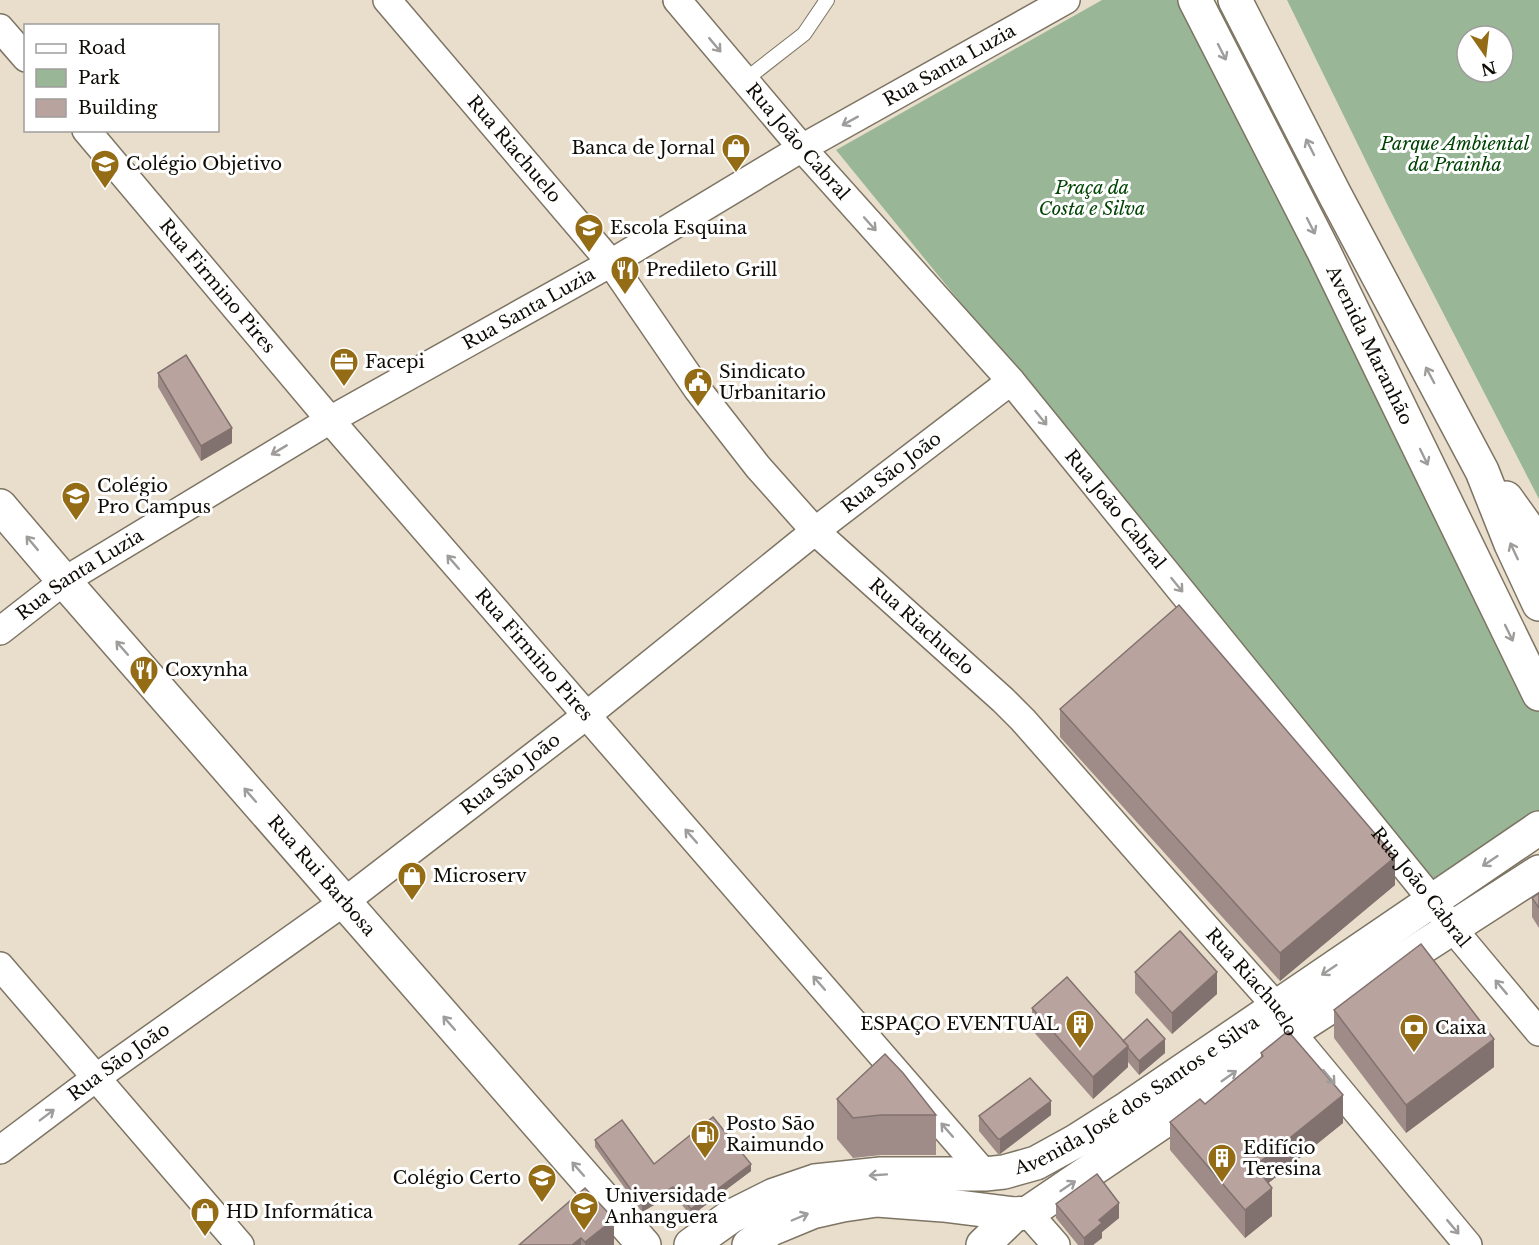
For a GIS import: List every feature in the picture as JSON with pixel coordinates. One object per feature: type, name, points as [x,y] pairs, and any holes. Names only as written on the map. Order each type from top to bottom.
[{"type":"main road","name":"Avenida Maranhão","points":[[1195,0],[1324,252],[1539,694]]},
{"type":"main road","name":"Avenida Maranhão","points":[[1235,0],[1482,471],[1511,544],[1539,604]]},
{"type":"main road","points":[[1482,471],[1508,499],[1539,549]]},
{"type":"main road","name":"Rua Rui Barbosa","points":[[0,506],[644,1245]]},
{"type":"main road","name":"Avenida José dos Santos e Silva","points":[[983,1245],[1021,1213],[1177,1112],[1284,1019],[1432,900],[1539,828]]},
{"type":"main road","name":"Avenida José dos Santos e Silva","points":[[691,1245],[730,1217],[774,1196],[815,1181],[881,1174],[985,1174],[1005,1172],[1036,1163],[1284,1019],[1453,929],[1539,872]]},
{"type":"main road","points":[[749,1245],[771,1229],[812,1212],[877,1200],[1021,1213]]},
{"type":"street","name":"Rua Riachuelo","points":[[387,0],[611,263],[698,390],[758,467],[815,531],[1023,720],[1284,1019],[1468,1245]]},
{"type":"street","name":"Rua João Cabral","points":[[677,0],[802,148],[1011,381],[1432,900],[1453,929],[1539,1032]]},
{"type":"street","name":"Rua Santa Luzia","points":[[0,631],[64,581],[330,420],[611,263],[802,148],[1066,0]]},
{"type":"street","points":[[0,28],[24,56]]},
{"type":"street","name":"Rua Firmino Pires","points":[[88,132],[330,420],[985,1174]]},
{"type":"street","name":"Rua São João","points":[[0,1150],[97,1077],[344,902],[586,715],[815,531],[1011,381]]},
{"type":"street","points":[[0,966],[240,1245]]},
{"type":"street","points":[[1021,1213],[1056,1245]]},
{"type":"lane","points":[[745,80],[804,34],[827,0]]},
{"type":"green space","name":"Praça da Costa e Silva","points":[[1102,0],[1180,0],[1539,710],[1539,810],[1432,881],[836,150]]},
{"type":"green space","name":"Parque Ambiental da Prainha","points":[[1287,0],[1539,0],[1539,499],[1389,208]]},
{"type":"building","points":[[186,355],[232,428],[201,446],[158,373]]},
{"type":"building","points":[[1179,605],[1395,857],[1280,953],[1060,709]]},
{"type":"building","points":[[1539,893],[1539,908],[1532,898]]},
{"type":"building","points":[[1180,931],[1217,972],[1172,1013],[1135,972]]},
{"type":"building","name":"Caixa","points":[[1421,944],[1494,1039],[1406,1105],[1334,1010]]},
{"type":"building","points":[[1067,977],[1128,1046],[1093,1077],[1032,1008]]},
{"type":"building","points":[[1147,1019],[1165,1039],[1139,1061],[1123,1041]]},
{"type":"building","points":[[1288,1031],[1343,1095],[1255,1166],[1272,1188],[1245,1210],[1170,1122],[1200,1099],[1205,1104],[1263,1056],[1261,1053]]},
{"type":"building","points":[[885,1054],[936,1115],[881,1115],[853,1118],[837,1099]]},
{"type":"building","points":[[1030,1078],[1051,1101],[998,1139],[979,1116]]},
{"type":"building","name":"Posto São Raimundo","points":[[713,1117],[751,1164],[691,1209],[673,1187],[642,1205],[595,1140],[622,1120],[654,1164]]},
{"type":"building","points":[[1097,1174],[1119,1203],[1099,1220],[1102,1223],[1084,1238],[1056,1204]]},
{"type":"building","points":[[585,1188],[614,1219],[585,1242],[581,1238],[572,1245],[519,1245]]},
{"type":"place","name":"Banca de Jornal","points":[[736,174]]},
{"type":"place","name":"Colégio Objetivo","points":[[105,190]]},
{"type":"place","name":"Escola Esquina","points":[[589,254]]},
{"type":"place","name":"Predileto Grill","points":[[625,296]]},
{"type":"place","name":"Facepi","points":[[344,388]]},
{"type":"place","name":"Sindicato Urbanitario","points":[[698,408]]},
{"type":"place","name":"Colégio Pro Campus","points":[[76,522]]},
{"type":"place","name":"Coxynha","points":[[144,696]]},
{"type":"place","name":"Microserv","points":[[412,902]]},
{"type":"place","name":"ESPAÇO EVENTUAL","points":[[1080,1050]]},
{"type":"place","name":"Caixa","points":[[1414,1054]]},
{"type":"place","name":"Posto São Raimundo","points":[[705,1160]]},
{"type":"place","name":"Edifício Teresina","points":[[1222,1184]]},
{"type":"place","name":"Colégio Certo","points":[[542,1204]]},
{"type":"place","name":"Universidade Anhanguera","points":[[584,1232]]},
{"type":"place","name":"HD Informática","points":[[205,1238]]}]
